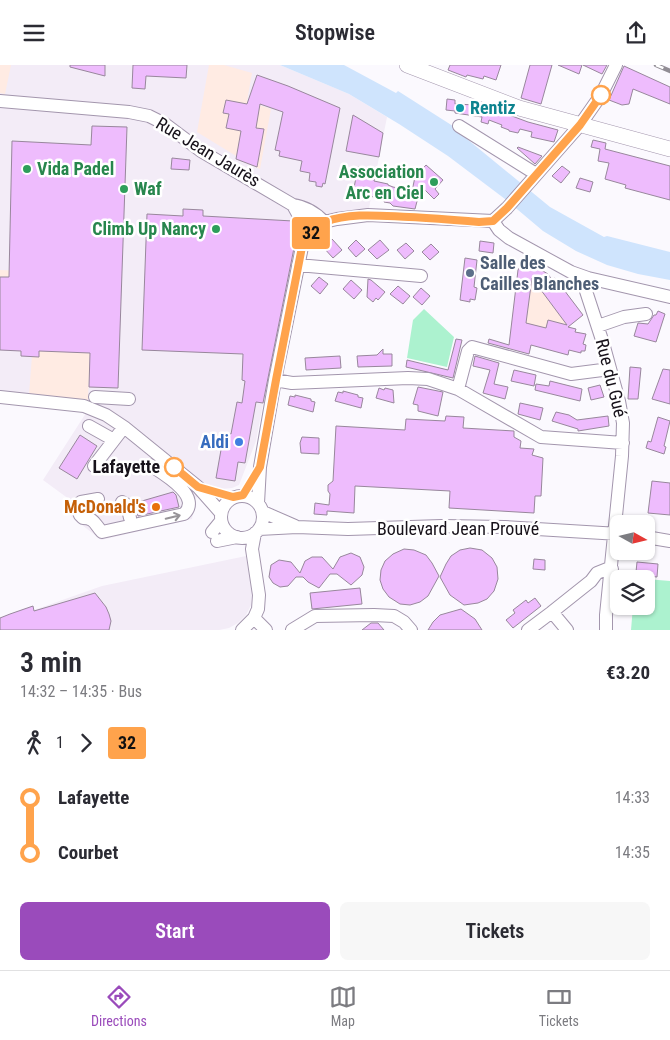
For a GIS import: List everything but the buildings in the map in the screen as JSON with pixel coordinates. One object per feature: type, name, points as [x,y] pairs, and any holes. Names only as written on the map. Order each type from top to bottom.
[{"type":"main road","points":[[407,65],[520,108],[670,149]]},
{"type":"street","points":[[242,630],[254,618],[258,609],[259,595],[252,549],[257,531],[263,521],[260,507],[260,467],[298,265],[302,247],[309,234],[324,222],[368,215],[479,222],[493,221],[507,208],[580,125],[601,95],[616,65]]},
{"type":"street","name":"Rue Jean Jaurès","points":[[0,101],[129,112],[149,117],[174,129],[201,151],[252,179],[293,205],[301,206],[319,216],[324,222]]},
{"type":"street","points":[[460,126],[533,178]]},
{"type":"street","name":"Rue Jean Jaurès","points":[[293,205],[309,234]]},
{"type":"street","points":[[493,221],[499,230],[509,238],[567,270],[588,278],[670,297]]},
{"type":"street","points":[[298,265],[421,275]]},
{"type":"street","name":"Rue du Gué","points":[[588,278],[585,288],[619,401],[623,443],[618,515]]},
{"type":"street","points":[[598,326],[624,317],[646,314]]},
{"type":"street","points":[[458,389],[468,351],[472,347],[571,374],[610,369]]},
{"type":"street","points":[[276,380],[292,383],[419,378],[434,380],[458,389],[541,437],[623,443]]},
{"type":"street","points":[[0,397],[84,406],[106,415],[124,427],[152,462],[182,488],[189,502],[188,511],[184,514],[102,532],[91,529],[85,523],[77,507],[78,504],[86,500],[98,499]]},
{"type":"street","points":[[95,397],[129,399]]},
{"type":"street","points":[[90,426],[114,440]]},
{"type":"street","points":[[94,466],[124,427]]},
{"type":"street","points":[[152,462],[198,487],[254,499],[260,507]]},
{"type":"street","points":[[257,531],[239,537],[215,536],[223,507],[238,497],[260,467]]},
{"type":"street","points":[[198,487],[221,517],[227,531],[239,537],[252,549]]},
{"type":"street","points":[[122,502],[127,505],[130,519]]},
{"type":"street","name":"Boulevard Jean Prouvé","points":[[260,507],[297,527]]},
{"type":"street","name":"Boulevard Jean Prouvé","points":[[257,531],[297,527],[348,529],[442,526],[505,527],[610,534]]},
{"type":"street","points":[[655,538],[670,541]]},
{"type":"street","name":"Rue du Gué","points":[[606,630],[606,615],[613,560]]},
{"type":"street","points":[[528,630],[591,581],[597,573],[606,569],[612,569]]},
{"type":"street","points":[[552,612],[567,630]]},
{"type":"street","points":[[292,630],[314,615],[374,615],[394,616],[404,622],[411,630]]},
{"type":"street","points":[[254,618],[266,630]]},
{"type":"shaded area","points":[[0,65],[280,65],[349,94],[387,117],[369,208],[293,220],[295,252],[256,441],[239,485],[222,489],[206,484],[195,500],[192,519],[101,540],[67,513],[73,502],[43,480],[86,413],[88,400],[0,391]]},
{"type":"shaded area","points":[[0,65],[11,65],[5,94],[0,93]]},
{"type":"shaded area","points":[[209,65],[224,65],[252,73],[247,101],[271,109],[260,169],[236,159],[236,156],[197,132]]},
{"type":"shaded area","points":[[524,260],[548,274],[552,280],[555,278],[583,315],[570,325],[570,328],[576,329],[576,332],[586,334],[583,344],[586,345],[585,351],[581,351],[581,353],[510,337],[518,269]]},
{"type":"shaded area","points":[[0,270],[93,274],[88,400],[29,394],[32,356],[23,278],[0,277]]},
{"type":"shaded area","points":[[246,556],[252,592],[251,605],[246,615],[229,628],[219,630],[0,630],[0,622],[102,586]]},
{"type":"green space","points":[[424,309],[454,337],[447,367],[407,358],[413,320]]},
{"type":"green space","points":[[655,580],[670,581],[670,630],[631,630],[632,615],[655,615]]},
{"type":"water","points":[[280,65],[344,65],[396,93],[398,91],[456,128],[456,130],[550,207],[604,237],[607,236],[670,252],[670,280],[638,274],[607,265],[576,251],[543,231],[505,199],[448,156],[399,124],[349,94]]},
{"type":"railway","points":[[656,65],[670,71]]},
{"type":"bus line","name":"32","points":[[174,467],[198,487],[217,494],[233,497],[243,495],[260,467],[298,265],[302,247],[309,234],[324,222],[368,215],[479,222],[493,221],[507,208],[580,125],[601,95]]},
{"type":"place","name":"Rentiz","points":[[460,108]]},
{"type":"place","name":"Vida Padel","points":[[27,169]]},
{"type":"place","name":"Association Arc en Ciel","points":[[434,182]]},
{"type":"place","name":"Waf","points":[[124,189]]},
{"type":"place","name":"Climb Up Nancy","points":[[216,229]]},
{"type":"place","name":"Salle des Cailles Blanches","points":[[470,273]]},
{"type":"place","name":"Aldi","points":[[239,442]]},
{"type":"place","name":"Lafayette","points":[[174,467]]},
{"type":"place","name":"McDonald's","points":[[156,507]]}]
